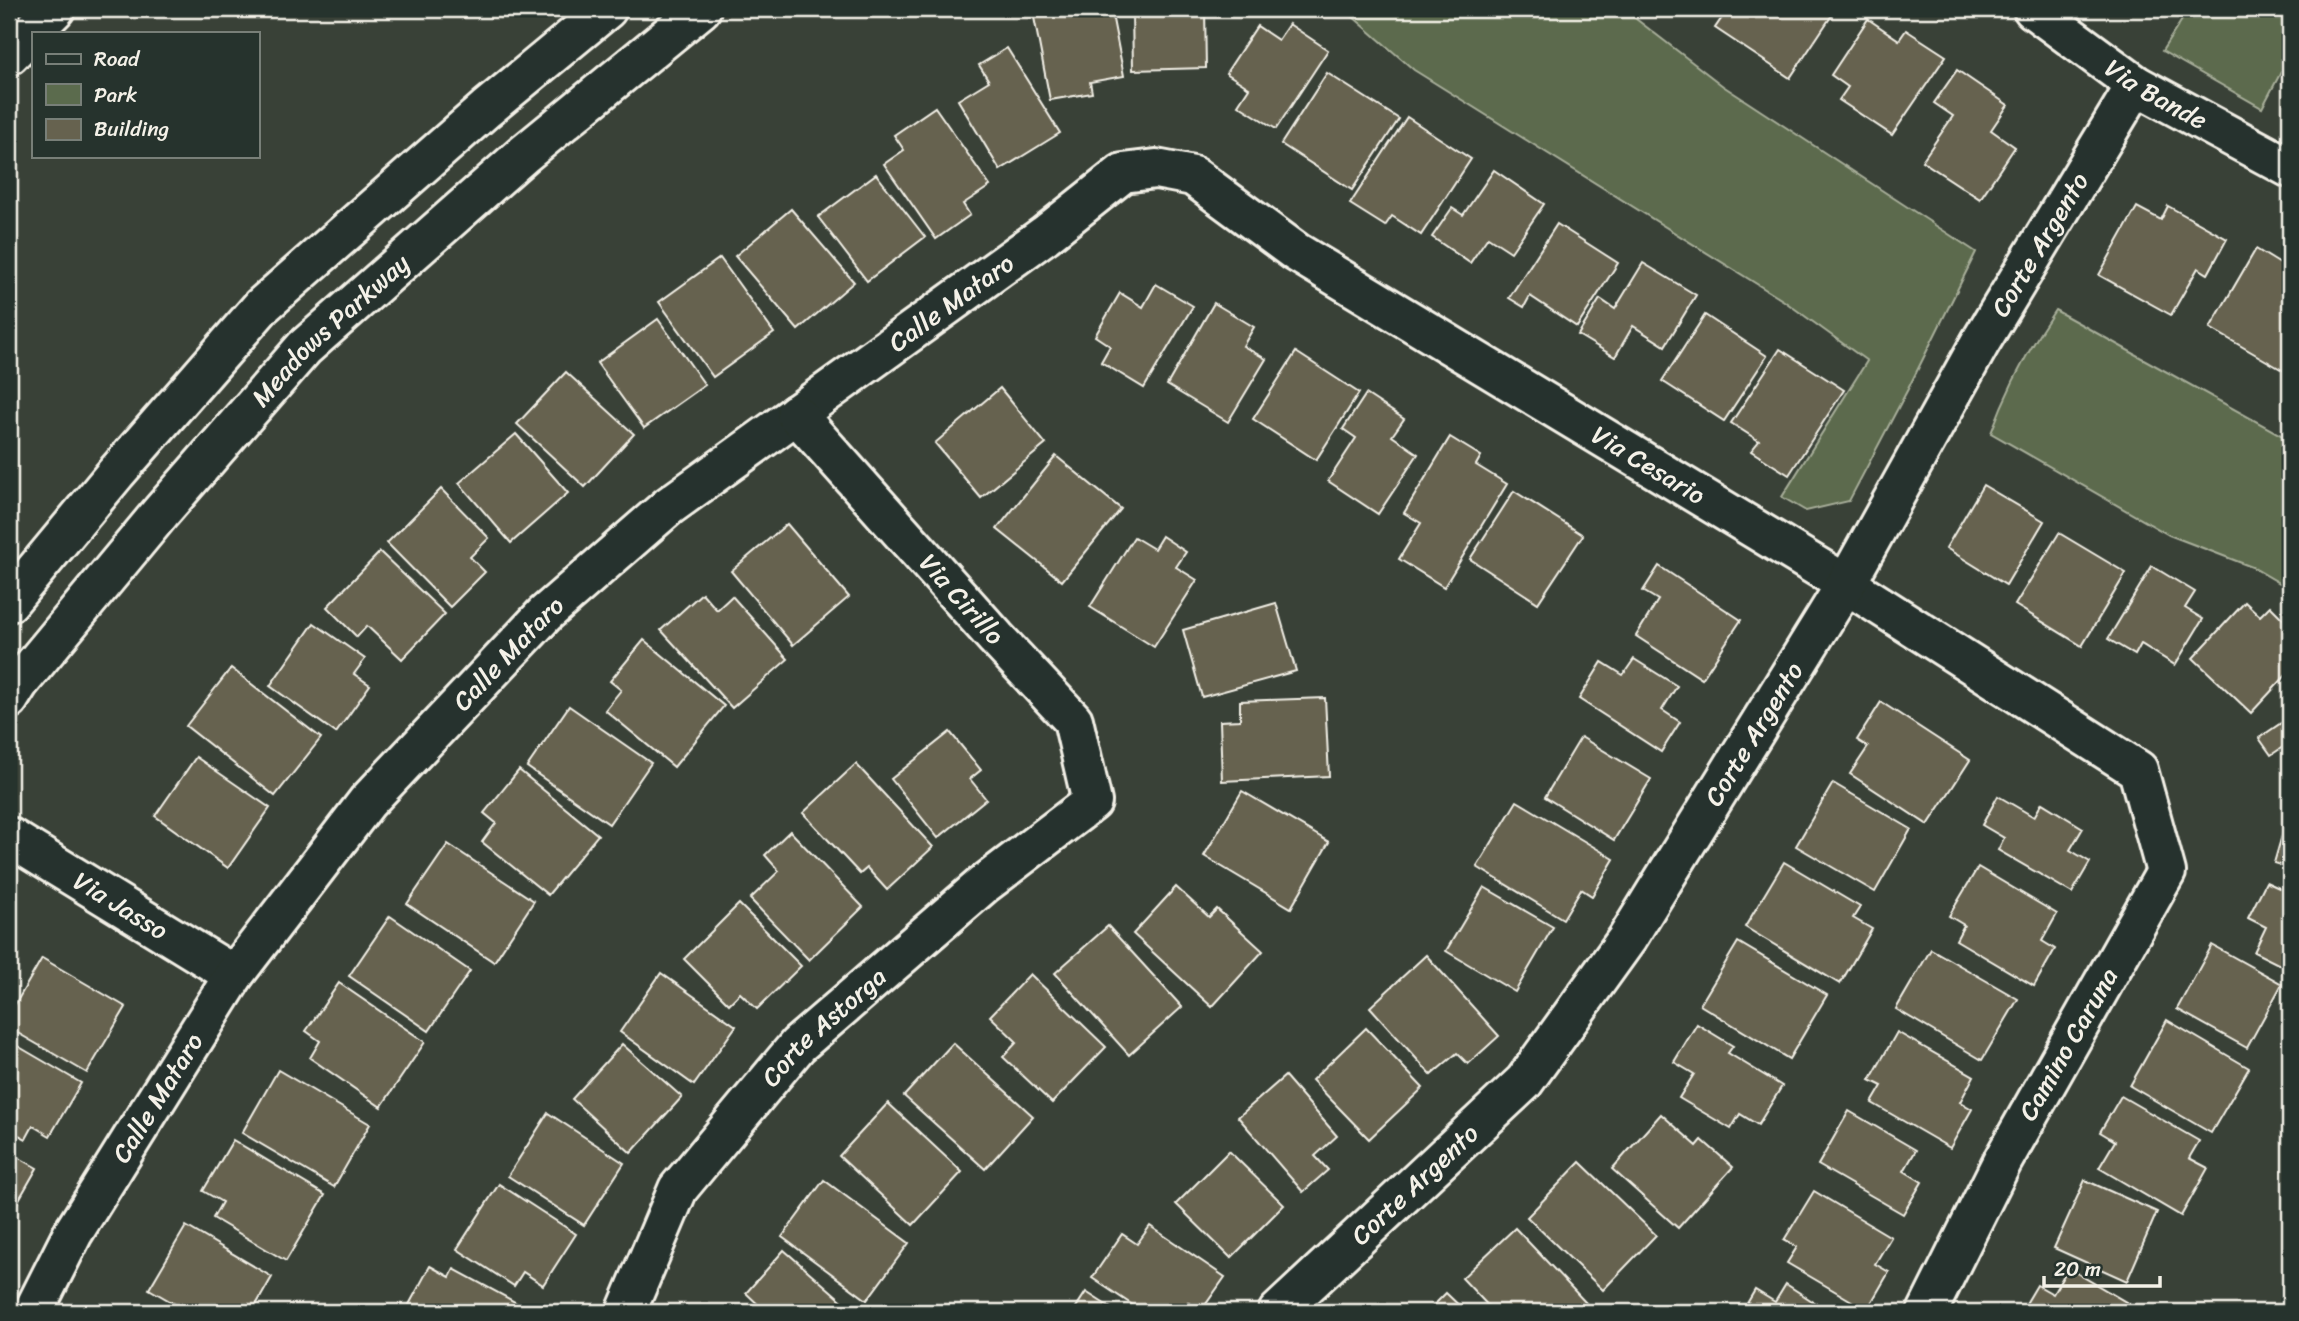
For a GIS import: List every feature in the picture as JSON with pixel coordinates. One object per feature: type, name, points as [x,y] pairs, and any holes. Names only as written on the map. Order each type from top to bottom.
[{"type":"street","points":[[9,55],[55,9]]},
{"type":"street","points":[[9,602],[116,473],[262,306],[486,109],[607,9]]},
{"type":"street","name":"Meadows Parkway","points":[[9,699],[19,683],[161,512],[304,348],[524,154],[701,9]]},
{"type":"street","name":"Via Bande","points":[[2033,9],[2136,85],[2290,168]]},
{"type":"street","name":"Corte Argento","points":[[1278,1312],[1524,1082],[1628,939],[1846,584],[1980,343],[2136,85]]},
{"type":"street","name":"Via Cesario","points":[[1156,169],[1193,176],[1296,252],[1846,584],[2138,770]]},
{"type":"street","name":"Calle Mataro","points":[[33,1312],[73,1233],[234,975],[367,802],[545,614],[669,506],[1045,235],[1123,173],[1156,169]]},
{"type":"street","name":"Via Cirillo","points":[[796,414],[1073,720],[1092,802]]},
{"type":"street","name":"Camino Caruna","points":[[1927,1312],[2001,1162],[2166,872],[2138,770]]},
{"type":"street","name":"Corte Astorga","points":[[626,1312],[678,1189],[798,1045],[983,885],[1092,802]]},
{"type":"street","name":"Via Jasso","points":[[9,837],[234,975]]},
{"type":"green space","points":[[1344,9],[1623,9],[1723,86],[1976,252],[1849,501],[1806,511],[1782,497],[1867,361],[1784,301],[1414,70]]},
{"type":"green space","points":[[2189,9],[2290,9],[2290,55],[2262,108],[2162,51]]},
{"type":"green space","points":[[2055,310],[2290,440],[2290,589],[2252,567],[2169,535],[1991,433],[2019,369]]},
{"type":"building","points":[[1048,9],[1111,9],[1124,76],[1090,82],[1092,93],[1050,100],[1033,12]]},
{"type":"building","points":[[1132,9],[1205,9],[1206,68],[1133,70]]},
{"type":"building","points":[[1728,9],[1836,9],[1790,78],[1715,28]]},
{"type":"building","points":[[1868,19],[1899,40],[1906,30],[1946,56],[1892,135],[1839,100],[1848,87],[1831,75]]},
{"type":"building","points":[[1289,24],[1328,50],[1276,129],[1238,105],[1249,88],[1226,73],[1257,26],[1278,40]]},
{"type":"building","points":[[1007,48],[1060,133],[1000,170],[958,100],[989,81],[979,65]]},
{"type":"building","points":[[1957,70],[2008,105],[1991,130],[2015,147],[1980,199],[1922,161],[1953,116],[1934,103]]},
{"type":"building","points":[[1327,73],[1399,119],[1352,190],[1281,144]]},
{"type":"building","points":[[935,107],[990,186],[963,204],[970,215],[936,239],[884,164],[904,150],[894,135]]},
{"type":"building","points":[[1407,117],[1471,159],[1421,235],[1392,216],[1385,226],[1350,204]]},
{"type":"building","points":[[1494,170],[1544,204],[1511,252],[1488,237],[1470,263],[1432,237],[1452,208],[1463,215]]},
{"type":"building","points":[[876,174],[925,237],[867,281],[818,217]]},
{"type":"building","points":[[2168,206],[2227,239],[2208,274],[2198,268],[2171,315],[2099,275],[2137,207],[2161,220]]},
{"type":"building","points":[[791,209],[854,282],[798,330],[735,256]]},
{"type":"building","points":[[1557,224],[1618,263],[1577,327],[1530,296],[1524,307],[1509,298]]},
{"type":"building","points":[[2256,249],[2290,270],[2290,361],[2284,371],[2210,328]]},
{"type":"building","points":[[720,258],[774,333],[713,377],[659,302]]},
{"type":"building","points":[[1643,263],[1696,295],[1665,346],[1633,326],[1615,357],[1578,335],[1600,299],[1615,309]]},
{"type":"building","points":[[1156,284],[1193,306],[1144,388],[1101,362],[1110,346],[1095,336],[1120,293],[1143,307]]},
{"type":"building","points":[[1214,303],[1254,327],[1243,346],[1266,359],[1228,422],[1167,385]]},
{"type":"building","points":[[1705,315],[1767,356],[1724,421],[1662,381]]},
{"type":"building","points":[[658,319],[705,385],[644,428],[597,363]]},
{"type":"building","points":[[1780,349],[1844,390],[1789,475],[1751,451],[1759,441],[1731,423]]},
{"type":"building","points":[[1296,352],[1359,393],[1316,460],[1253,419]]},
{"type":"building","points":[[566,372],[634,434],[585,487],[517,424]]},
{"type":"building","points":[[1000,388],[1046,444],[981,498],[935,443]]},
{"type":"building","points":[[1366,394],[1404,419],[1392,436],[1418,454],[1378,514],[1328,481],[1356,438],[1343,429]]},
{"type":"building","points":[[516,434],[568,493],[511,543],[459,483]]},
{"type":"building","points":[[1450,437],[1481,456],[1476,465],[1507,484],[1444,587],[1399,559],[1421,523],[1404,513]]},
{"type":"building","points":[[1056,456],[1121,509],[1062,581],[997,529]]},
{"type":"building","points":[[1983,485],[2044,521],[2006,585],[1946,548]]},
{"type":"building","points":[[441,489],[489,538],[470,557],[485,572],[450,607],[387,543]]},
{"type":"building","points":[[1514,491],[1583,535],[1538,603],[1470,559]]},
{"type":"building","points":[[787,524],[849,597],[793,645],[731,571]]},
{"type":"building","points":[[2059,533],[2126,573],[2082,646],[2015,605]]},
{"type":"building","points":[[1162,536],[1186,552],[1176,567],[1197,580],[1154,647],[1090,607],[1134,537],[1154,549]]},
{"type":"building","points":[[380,552],[445,614],[402,659],[367,626],[357,637],[327,607]]},
{"type":"building","points":[[1659,566],[1741,620],[1702,679],[1636,636],[1658,600],[1643,591]]},
{"type":"building","points":[[2152,566],[2195,592],[2185,608],[2203,619],[2175,665],[2141,644],[2135,655],[2108,639]]},
{"type":"building","points":[[702,593],[717,610],[732,596],[788,659],[732,708],[661,630]]},
{"type":"building","points":[[2245,602],[2260,616],[2270,606],[2290,626],[2290,671],[2251,713],[2193,658]]},
{"type":"building","points":[[1276,603],[1296,671],[1202,697],[1183,630]]},
{"type":"building","points":[[314,623],[365,659],[354,674],[370,685],[336,733],[270,686]]},
{"type":"building","points":[[644,640],[724,706],[674,767],[605,710],[621,690],[610,681]]},
{"type":"building","points":[[1634,659],[1677,686],[1662,710],[1680,722],[1661,752],[1579,699],[1602,662],[1623,675]]},
{"type":"building","points":[[231,668],[321,738],[275,796],[186,726]]},
{"type":"building","points":[[1325,698],[1329,776],[1222,781],[1220,721],[1240,720],[1240,701]]},
{"type":"building","points":[[1881,702],[1970,760],[1928,825],[1850,774],[1868,747],[1857,740]]},
{"type":"building","points":[[569,706],[651,763],[609,824],[527,767]]},
{"type":"building","points":[[2290,717],[2290,745],[2289,743],[2271,755],[2259,738]]},
{"type":"building","points":[[950,732],[981,770],[970,779],[986,799],[938,838],[891,779]]},
{"type":"building","points":[[1581,737],[1651,779],[1614,840],[1545,797]]},
{"type":"building","points":[[196,757],[270,808],[228,868],[155,816]]},
{"type":"building","points":[[856,764],[933,847],[887,890],[867,868],[860,874],[803,813]]},
{"type":"building","points":[[519,770],[598,835],[548,895],[482,842],[496,823],[484,813]]},
{"type":"building","points":[[1833,783],[1911,829],[1875,892],[1796,846]]},
{"type":"building","points":[[1242,791],[1329,842],[1291,908],[1204,856]]},
{"type":"building","points":[[1998,796],[2034,817],[2042,803],[2083,828],[2070,850],[2090,862],[2072,893],[1998,850],[2004,838],[1982,825]]},
{"type":"building","points":[[1517,801],[1614,859],[1592,896],[1581,889],[1563,919],[1477,867]]},
{"type":"building","points":[[2290,808],[2290,868],[2274,863]]},
{"type":"building","points":[[790,831],[863,907],[809,960],[750,899],[779,871],[765,855]]},
{"type":"building","points":[[448,844],[534,901],[494,962],[407,904]]},
{"type":"building","points":[[1784,862],[1860,907],[1853,918],[1872,929],[1840,984],[1745,927]]},
{"type":"building","points":[[1978,867],[2057,914],[2042,941],[2055,949],[2034,986],[1956,940],[1964,925],[1949,916]]},
{"type":"building","points":[[2266,882],[2290,893],[2290,970],[2254,952],[2266,927],[2248,918]]},
{"type":"building","points":[[1176,887],[1209,917],[1217,909],[1263,951],[1212,1007],[1133,934]]},
{"type":"building","points":[[1484,887],[1553,927],[1515,992],[1446,951]]},
{"type":"building","points":[[739,904],[801,966],[757,1009],[740,993],[729,1004],[684,959]]},
{"type":"building","points":[[390,916],[470,971],[429,1031],[349,976]]},
{"type":"building","points":[[1108,926],[1182,1007],[1129,1055],[1055,973]]},
{"type":"building","points":[[1738,942],[1827,995],[1789,1059],[1700,1005]]},
{"type":"building","points":[[2212,945],[2282,984],[2247,1048],[2177,1009]]},
{"type":"building","points":[[1931,949],[2018,999],[1982,1060],[1896,1009]]},
{"type":"building","points":[[1426,955],[1499,1036],[1468,1064],[1457,1053],[1431,1075],[1370,1007]]},
{"type":"building","points":[[42,958],[126,1007],[87,1073],[9,1028],[9,1015]]},
{"type":"building","points":[[661,973],[736,1026],[694,1085],[620,1032]]},
{"type":"building","points":[[1030,974],[1106,1047],[1052,1103],[1003,1057],[1017,1042],[990,1016]]},
{"type":"building","points":[[339,983],[425,1042],[381,1107],[310,1058],[320,1041],[306,1031]]},
{"type":"building","points":[[2167,1020],[2249,1068],[2211,1133],[2130,1086]]},
{"type":"building","points":[[1697,1024],[1733,1046],[1728,1053],[1782,1086],[1758,1125],[1740,1114],[1731,1129],[1679,1098],[1694,1074],[1674,1062]]},
{"type":"building","points":[[1366,1028],[1423,1088],[1369,1139],[1312,1080]]},
{"type":"building","points":[[1897,1032],[1974,1076],[1960,1102],[1972,1109],[1950,1148],[1872,1103],[1882,1086],[1870,1080]]},
{"type":"building","points":[[9,1041],[81,1083],[50,1136],[33,1126],[26,1139],[9,1130]]},
{"type":"building","points":[[953,1043],[1033,1116],[985,1169],[904,1096]]},
{"type":"building","points":[[622,1044],[682,1097],[631,1153],[572,1099]]},
{"type":"building","points":[[278,1070],[370,1124],[334,1187],[242,1133]]},
{"type":"building","points":[[1285,1076],[1337,1136],[1315,1156],[1328,1170],[1303,1192],[1238,1117]]},
{"type":"building","points":[[2121,1096],[2199,1141],[2189,1158],[2208,1168],[2181,1216],[2099,1168],[2115,1141],[2100,1132]]},
{"type":"building","points":[[888,1103],[962,1172],[913,1225],[839,1156]]},
{"type":"building","points":[[1849,1111],[1916,1150],[1904,1171],[1922,1182],[1903,1214],[1818,1165]]},
{"type":"building","points":[[548,1113],[624,1163],[584,1225],[508,1176]]},
{"type":"building","points":[[1661,1114],[1697,1146],[1702,1140],[1733,1167],[1678,1228],[1612,1169]]},
{"type":"building","points":[[233,1140],[325,1195],[286,1261],[213,1218],[222,1202],[203,1191]]},
{"type":"building","points":[[1229,1151],[1284,1205],[1231,1258],[1176,1204]]},
{"type":"building","points":[[9,1152],[37,1168],[9,1217]]},
{"type":"building","points":[[1580,1162],[1656,1235],[1603,1290],[1527,1217]]},
{"type":"building","points":[[824,1180],[909,1243],[867,1300],[782,1237]]},
{"type":"building","points":[[2085,1180],[2157,1212],[2127,1281],[2054,1248]]},
{"type":"building","points":[[499,1184],[576,1234],[543,1285],[523,1272],[514,1286],[457,1249]]},
{"type":"building","points":[[1814,1191],[1891,1237],[1875,1264],[1889,1272],[1867,1310],[1787,1263],[1797,1247],[1784,1240]]},
{"type":"building","points":[[186,1226],[272,1277],[252,1312],[189,1312],[149,1289]]},
{"type":"building","points":[[1150,1226],[1225,1277],[1201,1311],[1188,1302],[1181,1312],[1143,1312],[1092,1278],[1122,1234],[1137,1244]]},
{"type":"building","points":[[1515,1228],[1587,1304],[1579,1312],[1494,1312],[1462,1278]]},
{"type":"building","points":[[784,1250],[855,1312],[762,1312],[764,1310],[746,1293]]},
{"type":"building","points":[[430,1266],[450,1277],[454,1269],[526,1308],[523,1312],[405,1312]]},
{"type":"building","points":[[2068,1268],[2136,1308],[2134,1312],[2021,1312],[2037,1285],[2053,1294]]},
{"type":"building","points":[[1786,1284],[1829,1312],[1742,1312],[1755,1290],[1775,1302]]},
{"type":"building","points":[[1086,1292],[1117,1312],[1073,1312]]},
{"type":"building","points":[[1446,1293],[1466,1312],[1427,1312]]}]
